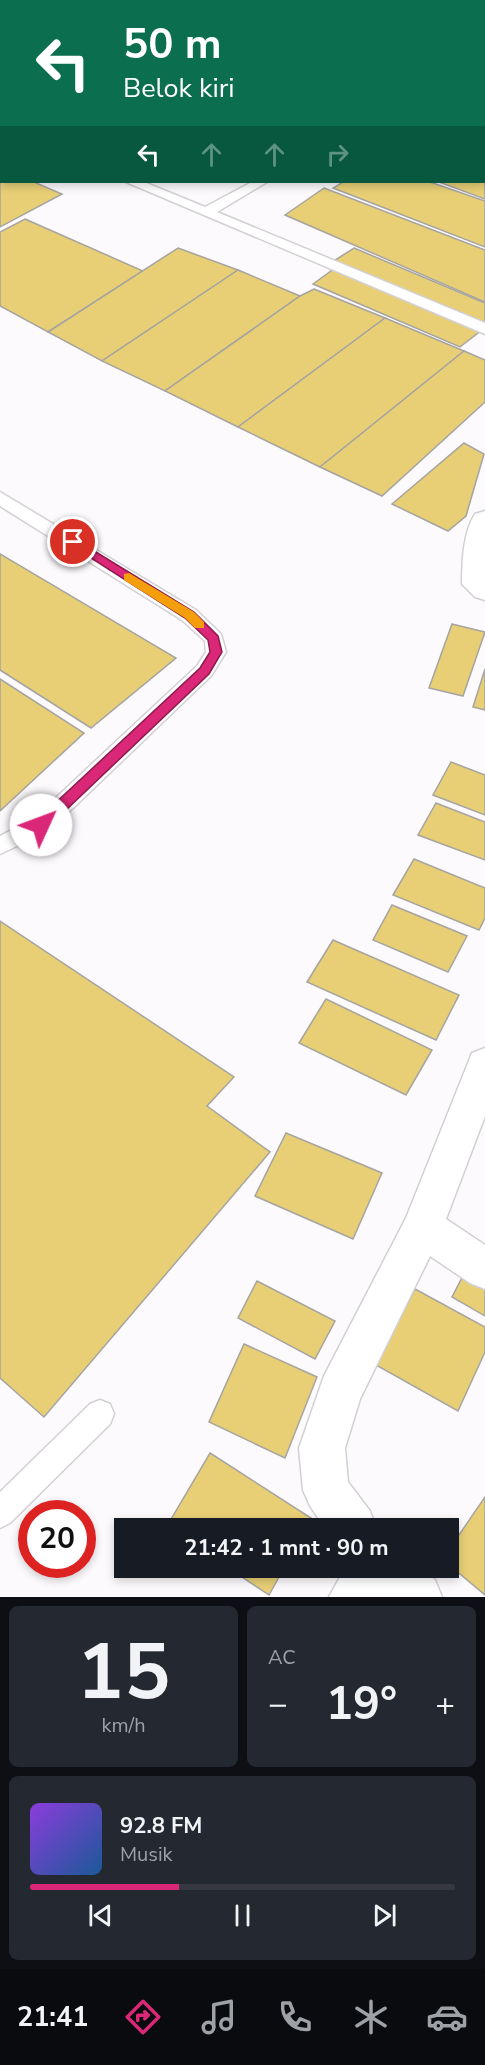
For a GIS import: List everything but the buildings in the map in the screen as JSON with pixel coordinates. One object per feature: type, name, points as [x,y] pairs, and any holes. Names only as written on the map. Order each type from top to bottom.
[{"type":"street","points":[[485,520],[476,560],[476,584],[485,590]]},
{"type":"street","points":[[346,1518],[326,1490],[322,1448],[340,1392],[423,1227],[485,1065]]},
{"type":"street","points":[[423,1227],[485,1269]]},
{"type":"street","points":[[353,1597],[367,1578]]},
{"type":"street","points":[[395,1578],[418,1597]]},
{"type":"lane","points":[[136,183],[485,329]]},
{"type":"lane","points":[[206,212],[259,183]]},
{"type":"lane","points":[[0,498],[189,615],[214,639],[216,652],[204,671],[41,825],[0,846]]},
{"type":"lane","points":[[0,1513],[100,1414]]},
{"type":"slow traffic","points":[[129,577],[189,615],[200,625]]},
{"type":"route","points":[[41,825],[204,671],[216,652],[214,639],[189,615],[73,542]]}]
